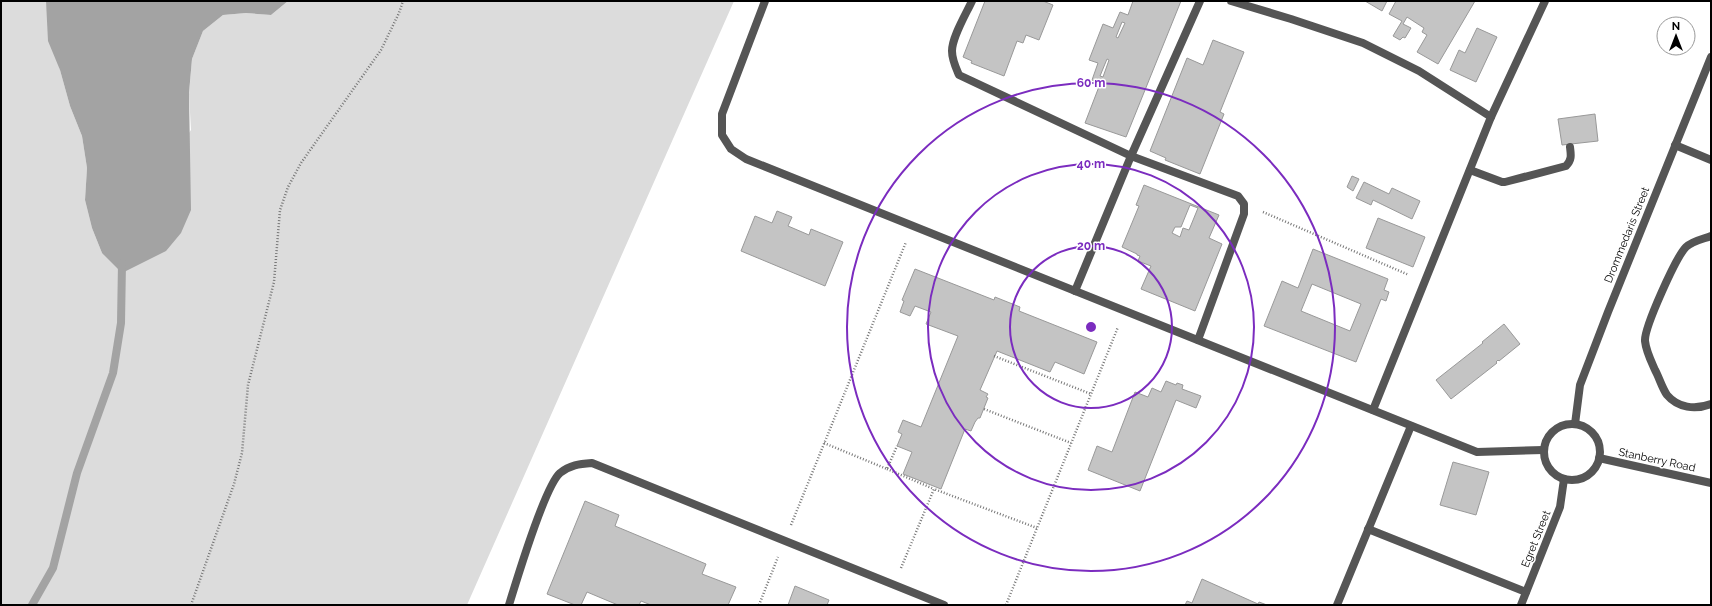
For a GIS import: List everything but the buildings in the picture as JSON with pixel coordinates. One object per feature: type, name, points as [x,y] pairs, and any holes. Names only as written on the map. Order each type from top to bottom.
[{"type":"street","points":[[765,1],[722,114],[722,135],[731,149],[746,159],[1477,452],[1543,450]]},
{"type":"street","points":[[972,1],[955,38],[952,51],[953,61],[959,76],[1131,156],[1238,196],[1244,204],[1244,214],[1238,232],[1198,340]]},
{"type":"street","points":[[1075,291],[1131,156],[1200,1]]},
{"type":"street","points":[[1231,1],[1363,43],[1419,71],[1491,117]]},
{"type":"street","points":[[1372,410],[1491,117],[1545,1]]},
{"type":"street","name":"Drommedaris Street","points":[[1575,424],[1580,385],[1711,57]]},
{"type":"street","points":[[1676,145],[1711,160]]},
{"type":"street","points":[[1470,170],[1505,182],[1566,166],[1571,157],[1570,147]]},
{"type":"street","points":[[1711,236],[1687,246],[1680,254],[1647,330],[1645,340],[1647,352],[1666,394],[1676,403],[1684,407],[1694,408],[1711,404]]},
{"type":"street","points":[[1568,424],[1575,424],[1582,426],[1595,436],[1598,442],[1599,458],[1594,470],[1589,474],[1577,480],[1564,479],[1558,477],[1548,468],[1543,457],[1543,450],[1547,438],[1556,428],[1568,424]]},
{"type":"street","points":[[1337,605],[1411,426]]},
{"type":"street","name":"Stanberry Road","points":[[1599,458],[1711,483]]},
{"type":"street","points":[[509,605],[547,495],[559,474],[574,464],[592,463],[944,605]]},
{"type":"street","name":"Egret Street","points":[[1521,605],[1560,507],[1564,479]]},
{"type":"street","points":[[1368,529],[1478,571],[1526,592]]},
{"type":"path","points":[[191,605],[234,484],[242,453],[248,386],[274,282],[280,210],[288,187],[301,164],[381,50],[399,13],[403,1]]},
{"type":"path","points":[[1244,204],[1424,282]]},
{"type":"path","points":[[759,605],[912,226]]},
{"type":"path","points":[[1006,605],[1124,311]]},
{"type":"path","points":[[994,356],[1091,394]]},
{"type":"path","points":[[984,409],[1071,443]]},
{"type":"path","points":[[824,443],[934,489],[1036,528]]},
{"type":"path","points":[[887,469],[897,446]]},
{"type":"path","points":[[894,584],[934,489]]},
{"type":"shaded area","points":[[1,1],[46,1],[60,70],[70,106],[82,136],[87,168],[85,200],[92,228],[102,253],[191,130],[189,94],[192,59],[203,31],[223,15],[246,13],[271,15],[288,1],[734,1],[467,605],[1,605]]},
{"type":"shaded area","points":[[46,1],[288,1],[271,15],[246,13],[223,15],[203,31],[192,59],[189,93],[191,210],[181,233],[166,251],[122,273],[102,253],[92,228],[85,200],[87,168],[82,136],[70,106],[60,70],[48,41]]},
{"type":"waterway","points":[[32,605],[53,568],[77,473],[113,373],[121,323],[122,263]]}]
